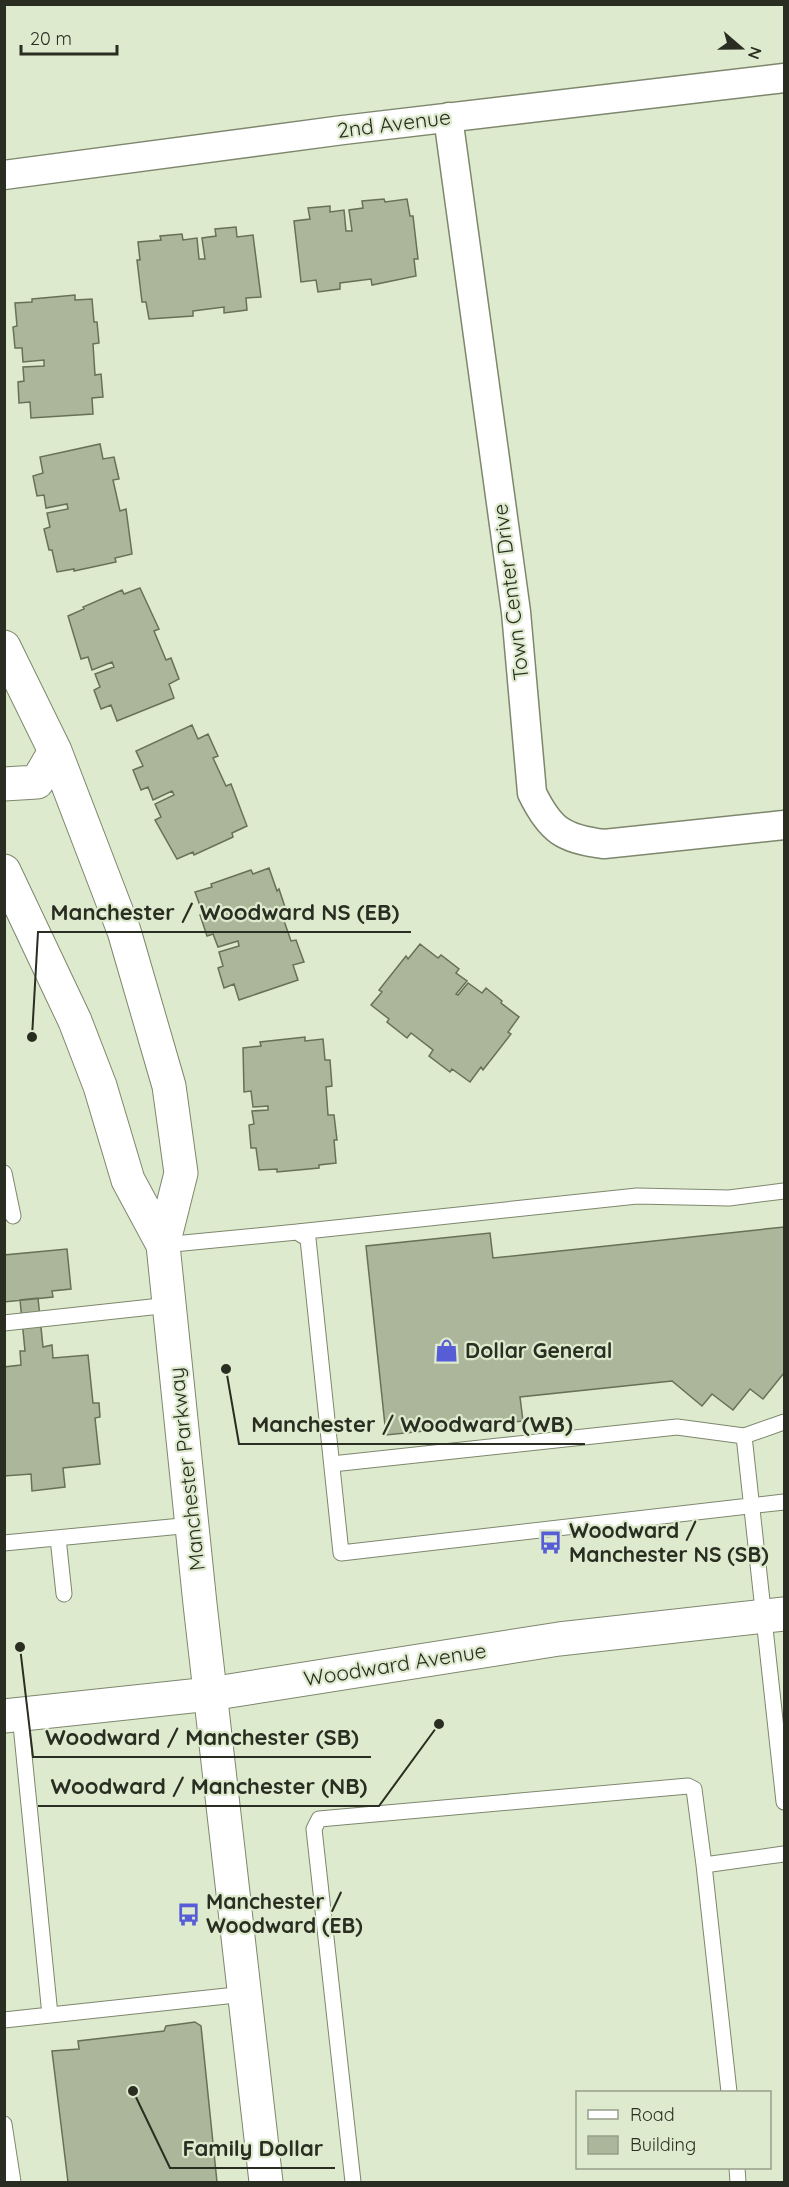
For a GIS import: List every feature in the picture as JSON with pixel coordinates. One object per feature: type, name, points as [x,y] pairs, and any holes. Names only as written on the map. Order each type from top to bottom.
[{"type":"street","name":"2nd Avenue","points":[[4,175],[448,117],[784,78]]},
{"type":"street","name":"Town Center Drive","points":[[448,117],[516,612],[532,793],[543,816],[553,827],[569,836],[588,842],[604,844],[784,825]]},
{"type":"street","name":"Manchester Parkway","points":[[4,647],[56,751],[124,931],[169,1086],[181,1173],[163,1245],[210,1694],[266,2182]]},
{"type":"street","points":[[4,784],[37,782],[56,751]]},
{"type":"street","name":"Manchester Parkway","points":[[4,871],[75,1021],[100,1086],[128,1180],[163,1245]]},
{"type":"street","name":"Woodward Avenue","points":[[12,1715],[210,1694],[559,1639],[774,1615]]},
{"type":"lane","points":[[4,1173],[13,1216]]},
{"type":"lane","points":[[163,1245],[637,1196],[729,1198],[784,1191]]},
{"type":"lane","points":[[297,1232],[308,1239],[341,1553],[784,1502]]},
{"type":"lane","points":[[4,1323],[170,1305]]},
{"type":"lane","points":[[332,1464],[677,1426],[744,1436],[784,1422]]},
{"type":"lane","points":[[744,1436],[751,1506],[774,1615],[784,1802]]},
{"type":"lane","points":[[4,1543],[192,1525]]},
{"type":"lane","points":[[58,1538],[64,1594]]},
{"type":"lane","points":[[12,1715],[50,2015]]},
{"type":"lane","points":[[353,2182],[314,1829],[319,1819],[688,1786],[694,1790],[704,1864],[729,2091]]},
{"type":"lane","points":[[704,1864],[784,1854]]},
{"type":"lane","points":[[4,2020],[244,1994]]},
{"type":"lane","points":[[4,2124],[13,2182]]},
{"type":"building","points":[[384,199],[385,202],[407,199],[410,216],[413,216],[418,259],[414,259],[416,276],[372,285],[371,279],[340,283],[340,289],[318,292],[316,280],[301,282],[294,221],[310,219],[308,208],[330,206],[330,212],[344,210],[346,231],[352,231],[349,210],[363,208],[362,201]]},
{"type":"building","points":[[236,227],[237,237],[253,235],[261,297],[246,298],[247,310],[224,313],[224,307],[193,311],[193,316],[149,319],[146,302],[142,302],[137,260],[140,260],[138,242],[161,240],[160,236],[182,234],[183,240],[197,238],[199,259],[205,259],[202,238],[216,236],[215,229]]},
{"type":"building","points":[[75,295],[75,300],[92,299],[99,343],[93,344],[95,375],[101,374],[103,397],[92,398],[93,414],[31,418],[30,402],[19,403],[18,382],[24,381],[23,367],[44,366],[44,360],[23,362],[22,348],[15,348],[13,327],[17,326],[15,303]]},
{"type":"building","points":[[100,444],[103,459],[114,457],[119,479],[113,480],[120,511],[126,509],[132,554],[115,558],[116,562],[74,571],[74,569],[57,572],[44,529],[50,527],[47,513],[68,509],[67,504],[46,508],[44,495],[37,496],[33,476],[43,473],[40,457]]},
{"type":"building","points":[[140,588],[159,629],[154,631],[166,660],[171,658],[179,679],[169,684],[174,698],[117,721],[111,705],[101,709],[94,690],[100,687],[95,674],[114,667],[112,662],[92,670],[88,657],[81,659],[68,616],[122,590],[124,594]]},
{"type":"building","points":[[192,725],[198,739],[208,734],[218,756],[213,758],[226,786],[231,784],[247,826],[232,833],[233,837],[194,855],[193,852],[177,859],[155,820],[161,817],[155,804],[174,795],[172,791],[153,800],[148,787],[141,790],[133,770],[143,766],[136,751]]},
{"type":"building","points":[[269,868],[286,910],[281,912],[291,941],[296,940],[304,962],[293,965],[298,980],[239,1000],[234,984],[224,988],[218,968],[223,966],[219,952],[239,946],[238,941],[218,947],[213,934],[207,936],[200,915],[203,914],[195,892],[251,870],[253,874]]},
{"type":"building","points":[[420,944],[438,958],[441,955],[459,969],[456,973],[467,981],[456,994],[458,995],[468,983],[482,993],[486,988],[519,1017],[508,1032],[511,1034],[483,1070],[481,1067],[470,1082],[452,1069],[450,1072],[429,1056],[433,1050],[411,1033],[407,1038],[387,1022],[389,1019],[371,1005],[382,992],[379,990],[406,956],[408,959]]},
{"type":"building","points":[[305,1037],[305,1041],[323,1039],[325,1060],[330,1060],[332,1086],[326,1087],[328,1115],[334,1115],[337,1140],[334,1140],[336,1163],[319,1165],[319,1168],[277,1172],[277,1169],[259,1170],[256,1148],[251,1148],[249,1125],[254,1124],[252,1111],[268,1110],[268,1106],[253,1107],[251,1091],[244,1092],[243,1048],[261,1046],[260,1042]]},
{"type":"building","points":[[784,1227],[784,1373],[763,1399],[750,1389],[733,1410],[712,1394],[702,1406],[672,1381],[520,1397],[523,1421],[386,1435],[366,1246],[490,1233],[493,1258]]},
{"type":"building","points":[[67,1249],[71,1289],[52,1291],[53,1297],[4,1302],[4,1255]]},
{"type":"building","points":[[38,1298],[43,1347],[52,1345],[53,1358],[88,1355],[93,1403],[99,1403],[100,1417],[95,1418],[100,1464],[63,1468],[65,1487],[32,1491],[31,1474],[4,1476],[4,1367],[21,1365],[20,1351],[25,1351],[20,1300]]},
{"type":"building","points":[[195,2022],[201,2026],[217,2182],[68,2182],[52,2051],[79,2049],[78,2041],[164,2031],[166,2026]]},
{"type":"place","name":"Manchester / Woodward NS (EB)","points":[[32,1037]]},
{"type":"place","name":"Dollar General","points":[[447,1351]]},
{"type":"place","name":"Manchester / Woodward (WB)","points":[[226,1369]]},
{"type":"place","name":"Woodward / Manchester NS (SB)","points":[[551,1543]]},
{"type":"place","name":"Woodward / Manchester (SB)","points":[[20,1647]]},
{"type":"place","name":"Woodward / Manchester (NB)","points":[[439,1724]]},
{"type":"place","name":"Manchester / Woodward (EB)","points":[[188,1914]]},
{"type":"place","name":"Family Dollar","points":[[133,2091]]}]
